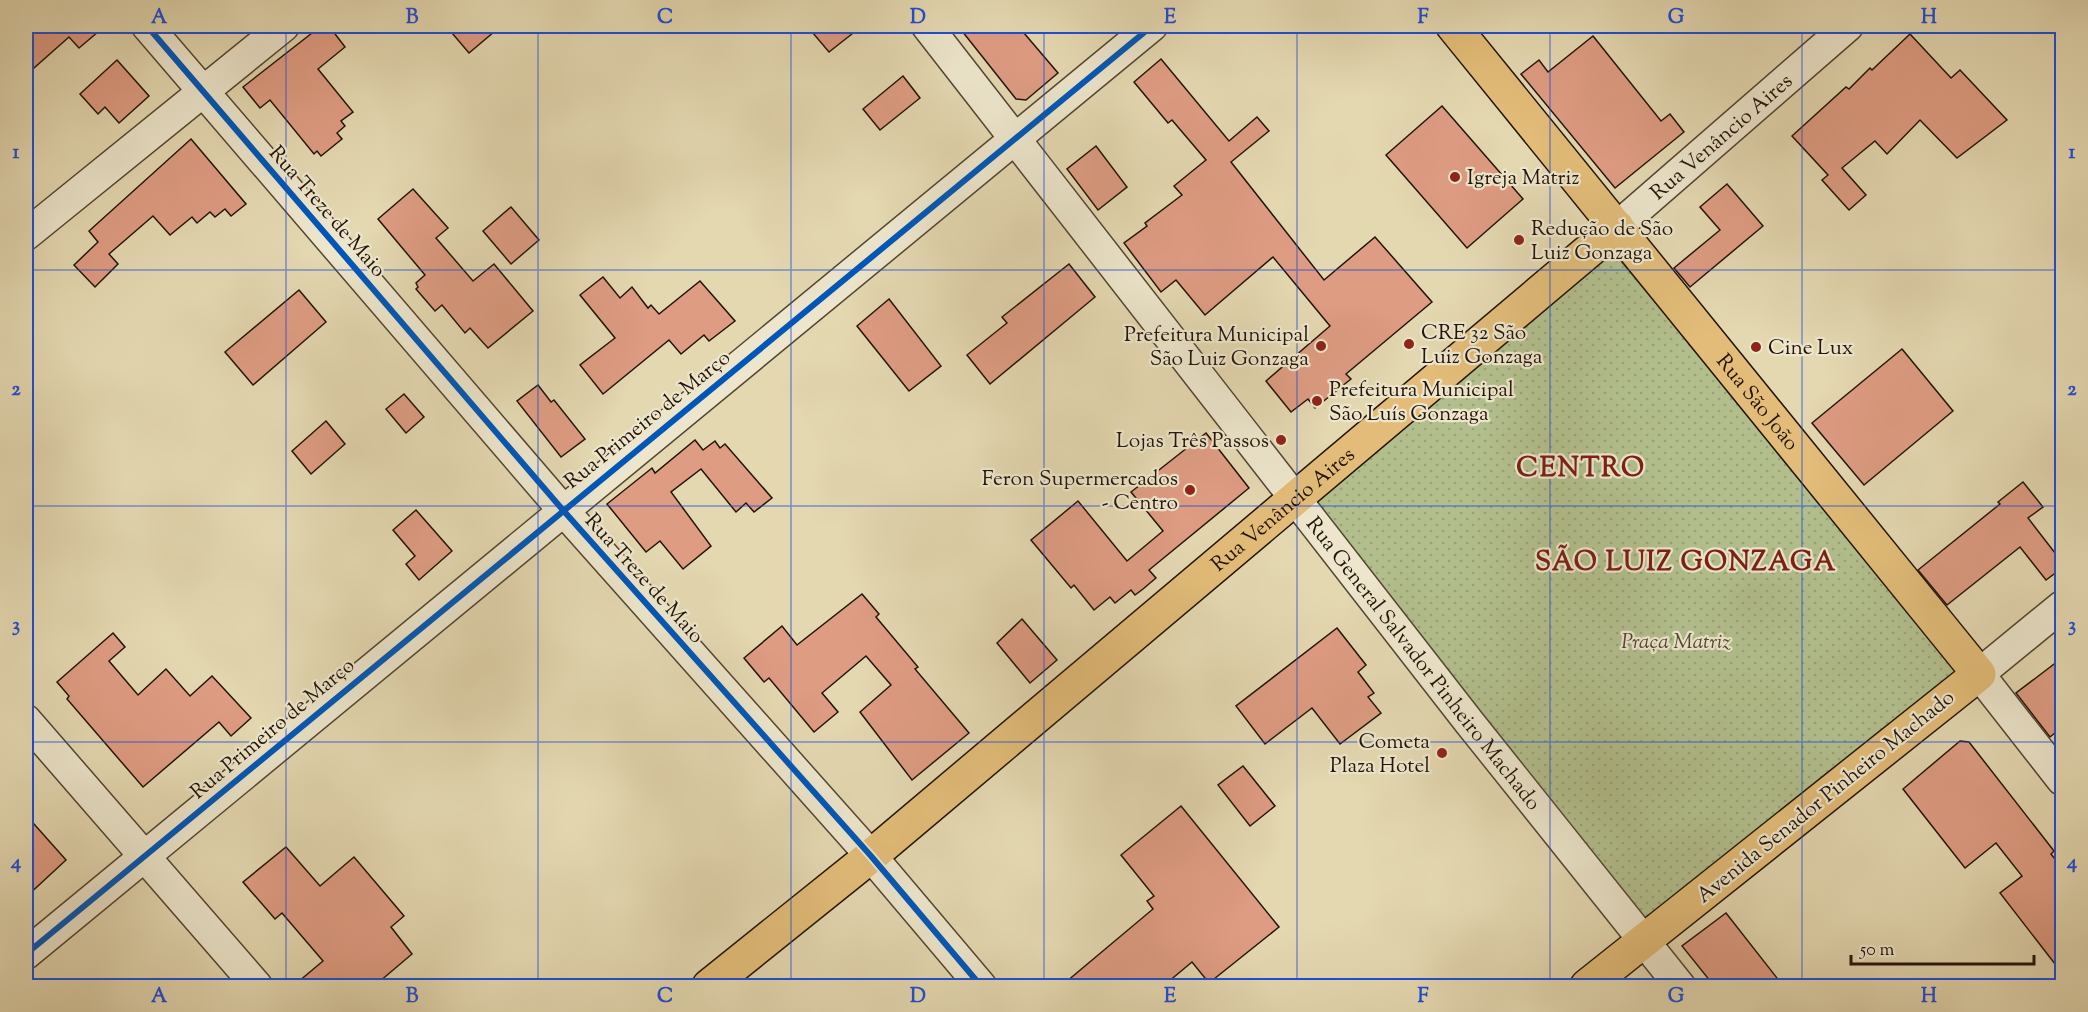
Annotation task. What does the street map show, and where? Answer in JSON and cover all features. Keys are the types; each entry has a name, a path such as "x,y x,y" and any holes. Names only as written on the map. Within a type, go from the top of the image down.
{"main road":[{"name":"Rua São João","path":"1453,26 1979,674"},
{"name":"Rua Venâncio Aires","path":"709,987 871,856 1617,227"},
{"name":"Avenida Senador Pinheiro Machado","path":"1587,987 1979,674"}],"street":[{"name":"Rua Treze de Maio","path":"147,26 562,510 871,856 981,987"},
{"path":"26,235 284,26"},
{"name":"Rua General Salvador Pinheiro Machado","path":"927,26 1680,987"},
{"name":"Rua Primeiro de Março","path":"26,954 1015,136 1152,26"},
{"name":"Rua Venâncio Aires","path":"1617,227 1848,26"},
{"name":"Avenida Senador Pinheiro Machado","path":"1979,674 2062,606"},
{"name":"Rua São João","path":"1979,674 2062,780"},
{"path":"26,720 257,987"}],"green space":[{"name":"Praça Matriz","path":"1610,248 1967,674 1649,930 1308,495"}],"building":[{"path":"26,26 105,26 79,48 69,37 26,75"},
{"path":"321,26 329,26 345,47 318,69 353,112 341,121 345,126 337,133 342,139 321,156 317,151 314,154 270,100 260,108 243,87"},
{"path":"446,26 501,26 469,53"},
{"path":"807,26 862,26 829,52"},
{"path":"958,26 1018,26 1058,73 1026,100 1016,99"},
{"path":"1910,34 1951,78 1960,70 2007,120 1957,158 1920,120 1887,154 1875,141 1842,168 1866,195 1849,210 1822,180 1828,175 1792,136 1846,87 1849,89 1870,68 1872,70"},
{"path":"1593,36 1661,121 1670,114 1684,132 1615,188 1521,74 1539,60 1548,72"},
{"path":"1161,59 1229,141 1257,117 1269,131 1231,162 1324,280 1375,237 1432,302 1346,374 1351,379 1315,408 1308,399 1291,412 1266,381 1330,326 1273,257 1205,315 1176,280 1161,292 1124,243 1147,226 1145,223 1182,195 1174,186 1206,160 1172,120 1168,123 1134,82"},
{"path":"117,60 149,96 119,123 105,107 98,114 80,94"},
{"path":"903,76 920,98 880,130 863,109"},
{"name":"Igreja Matriz","path":"1442,106 1523,199 1467,248 1386,155"},
{"path":"191,139 246,204 231,216 225,209 215,217 210,212 197,223 192,217 170,235 153,216 109,254 118,264 95,287 74,265 98,242 89,231"},
{"path":"1096,146 1127,187 1098,210 1067,169"},
{"path":"1727,184 1763,226 1690,287 1674,268 1720,230 1700,207"},
{"path":"413,189 448,228 436,238 473,281 494,264 533,311 488,348 470,328 465,333 442,305 435,311 416,289 418,287 416,283 425,275 378,219"},
{"path":"511,207 539,240 511,264 483,231"},
{"path":"1069,264 1095,297 990,384 967,355 1007,323 1002,317"},
{"path":"603,277 620,298 632,287 648,308 651,305 659,314 700,281 735,321 709,341 704,335 681,354 669,340 603,394 580,365 615,338 580,295"},
{"path":"299,290 326,322 253,385 225,352"},
{"path":"889,299 941,366 909,391 857,326"},
{"path":"1902,349 1953,411 1864,485 1812,423"},
{"path":"538,385 551,402 554,400 585,439 561,457 517,401"},
{"path":"404,394 424,417 406,433 386,409"},
{"path":"326,421 345,444 311,474 292,451"},
{"path":"1206,433 1249,488 1149,570 1156,578 1143,589 1135,595 1131,590 1115,603 1110,597 1094,610 1074,585 1071,588 1031,540 1078,501 1127,561 1163,531 1131,492"},
{"path":"695,440 703,450 715,441 720,448 725,444 772,498 754,512 746,503 736,512 701,469 671,492 711,546 683,569 660,541 646,552 607,504 652,468 655,473"},
{"path":"2023,482 2043,507 2028,518 2062,562 2062,568 2046,580 2020,547 1947,605 1918,570 2000,504 1998,502"},
{"path":"416,510 452,551 419,580 406,564 415,556 393,530"},
{"path":"862,594 879,614 876,617 918,667 915,669 969,733 912,780 860,712 891,685 866,656 822,693 838,712 814,732 769,678 764,682 744,658 782,626 797,645"},
{"path":"1022,619 1057,660 1030,683 997,643"},
{"path":"1337,628 1366,665 1358,672 1374,693 1368,697 1381,713 1340,744 1312,708 1265,744 1236,706"},
{"path":"113,633 125,647 109,661 138,695 166,669 190,696 212,676 251,718 231,736 219,722 143,787 67,699 69,696 57,682"},
{"path":"2062,658 2062,727 2050,737 2016,693"},
{"path":"1960,741 1969,742 2054,851 2051,854 2062,868 2062,973 2000,893 2022,876 1996,843 1965,868 1903,789"},
{"path":"1243,766 1275,806 1250,826 1218,785"},
{"path":"1181,806 1279,927 1209,983 1192,962 1162,987 1060,987 1153,909 1147,901 1154,896 1121,855"},
{"path":"26,815 66,860 26,897"},
{"path":"286,847 320,886 354,857 404,916 391,927 412,954 373,987 292,987 323,961 282,913 275,919 243,882"},
{"path":"1726,913 1784,987 1715,987 1682,946"}],"cycle path":[{"path":"147,26 562,509 871,856 981,986"},
{"path":"26,954 1152,26"}],"place":[{"name":"Igreja Matriz","path":"1455,177"},
{"name":"Redução de São Luiz Gonzaga","path":"1519,240"},
{"name":"CRE 32 São Luiz Gonzaga","path":"1409,344"},
{"name":"Prefeitura Municipal São Luiz Gonzaga","path":"1321,346"},
{"name":"Cine Lux","path":"1756,347"},
{"name":"Prefeitura Municipal São Luís Gonzaga","path":"1317,401"},
{"name":"Lojas Três Passos","path":"1281,440"},
{"name":"Feron Supermercados - Centro","path":"1190,490"},
{"name":"Cometa Plaza Hotel","path":"1442,753"}],"district":[{"name":"CENTRO","path":"1581,467"},
{"name":"SÃO LUIZ GONZAGA","path":"1686,561"}]}
